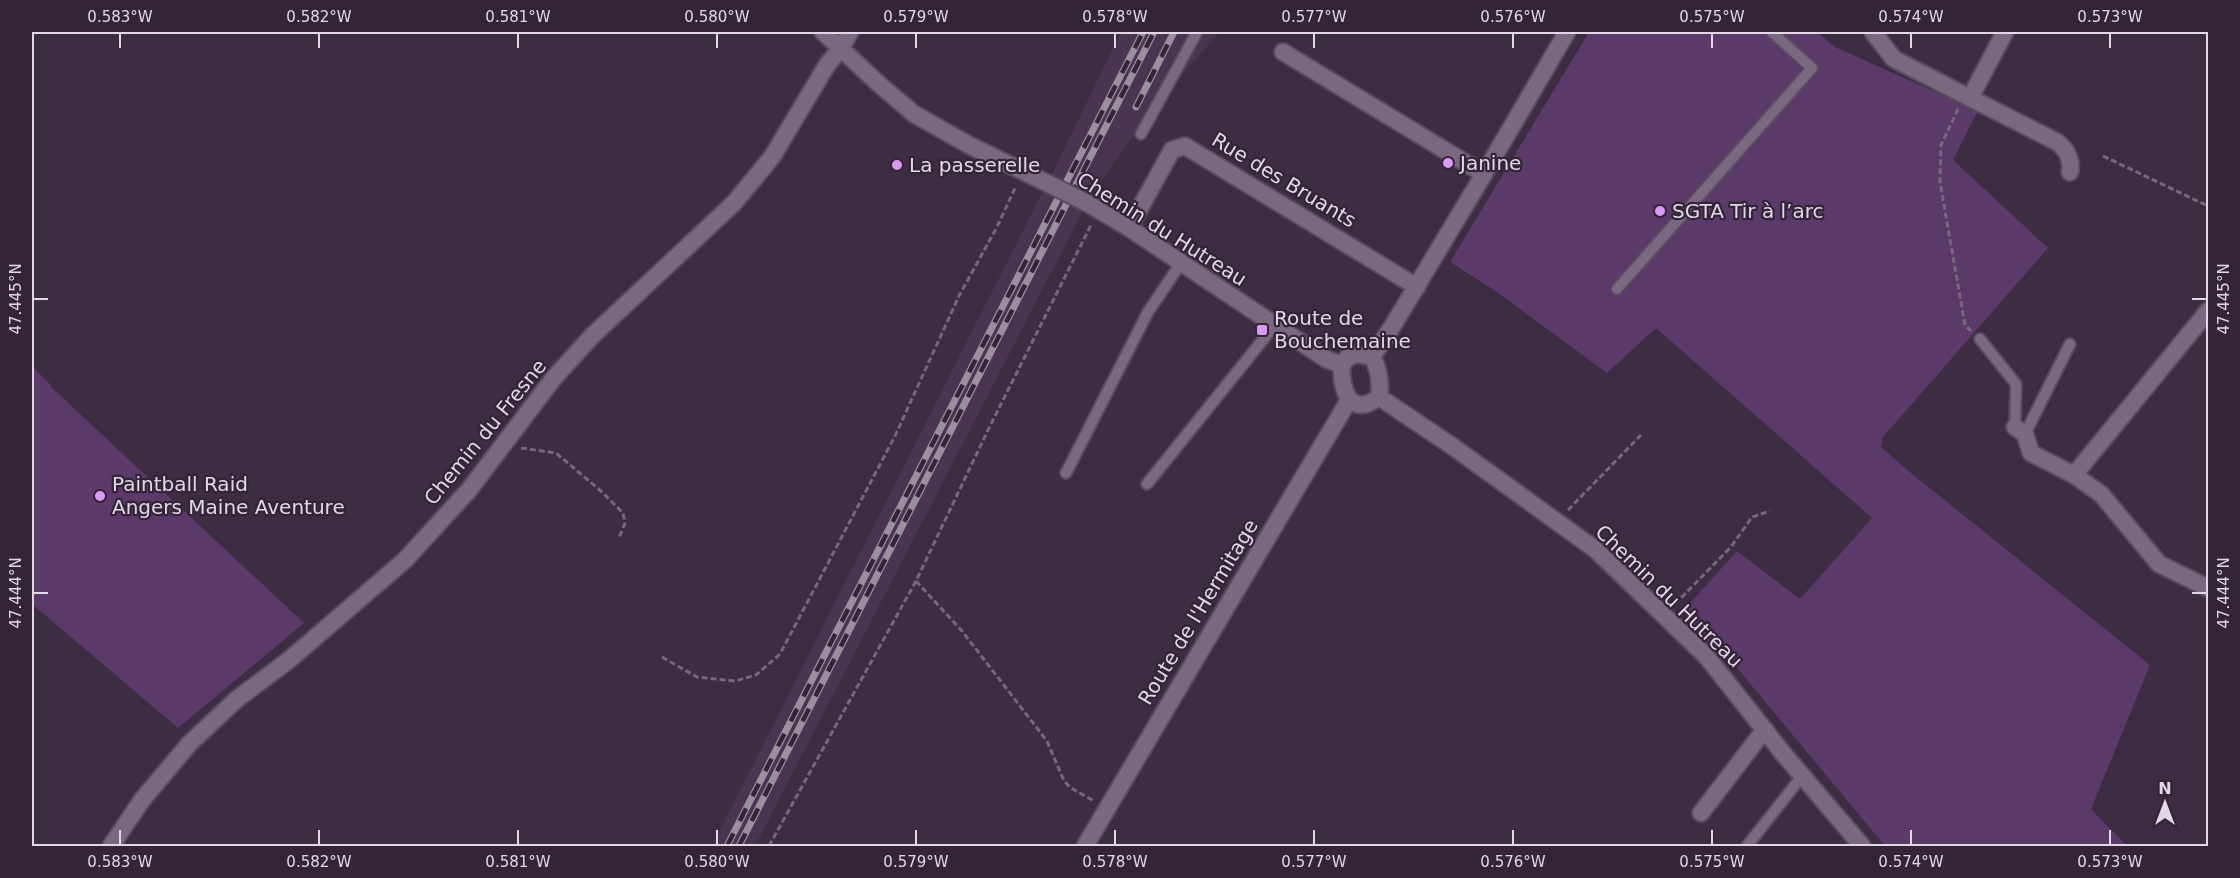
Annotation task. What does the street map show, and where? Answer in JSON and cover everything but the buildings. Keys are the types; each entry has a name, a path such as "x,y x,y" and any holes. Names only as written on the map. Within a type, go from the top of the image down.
{"street":[{"name":"Chemin du Hutreau","path":"823,32 914,114 969,145 1093,206 1274,326 1326,359 1342,365"},
{"name":"Chemin du Fresne","path":"111,846 142,800 189,744 237,699 289,660 405,560 470,490 553,379 592,336 734,203 772,158 827,65 842,47 850,32"},
{"path":"1372,357 1417,286 1567,32"},
{"path":"1873,32 1894,59 1965,101 2057,142 2070,158 2070,172"},
{"path":"1965,101 2004,32"},
{"path":"1283,52 1484,174"},
{"name":"Rue des Bruants","path":"1129,228 1172,150 1185,146 1417,286"},
{"path":"2074,476 2208,311"},
{"path":"1356,354 1372,357 1380,387 1379,397 1372,402 1356,404 1348,400 1345,394 1342,365 1347,358 1356,354"},
{"name":"Chemin du Hutreau","path":"1379,397 1452,446 1596,550 1707,657 1802,776 1862,846"},
{"name":"Route de l'Hermitage","path":"1085,846 1348,400"},
{"path":"2020,430 2031,453 2074,476 2101,494 2159,564 2208,588"},
{"path":"1701,813 1766,731"}],"lane":[{"path":"1141,134 1197,32"},
{"path":"1617,289 1812,68 1772,32"},
{"path":"1066,473 1148,312 1181,263"},
{"path":"1147,484 1274,326"},
{"path":"1980,339 2016,384 2020,430"},
{"path":"2020,430 2070,344"},
{"path":"1747,846 1802,776"}],"path":[{"path":"1965,101 1941,145 1940,182 1965,325 1980,339"},
{"path":"2103,156 2208,206"},
{"path":"662,657 697,677 735,681 756,675 780,654 895,436 959,296 998,227 1023,170"},
{"path":"769,846 916,581 1093,206"},
{"path":"1557,522 1641,435"},
{"path":"505,442 526,450 556,453 624,513 625,523 618,538"},
{"path":"1663,615 1731,547 1752,517 1770,511"},
{"path":"916,581 962,631 1047,741 1064,781 1071,788 1107,808"}],"shaded area":[{"path":"1121,32 1220,32 1158,101 1089,198 1050,178"},
{"path":"1589,32 1817,32 1835,47 1978,111 1953,160 2048,248 1883,437 1881,447 2150,665 2091,809 2127,846 1885,846 1737,668 1698,632 1683,611 1737,551 1800,599 1872,518 1656,328 1607,373 1494,290 1450,262"},
{"path":"1045,187 1085,207 755,846 712,846"},
{"name":"Paintball Raid Angers Maine Aventure","path":"32,366 50,386 304,623 178,728 32,604"}],"railway":[{"path":"727,846 1143,32"},
{"path":"739,846 1154,32"},
{"path":"1136,107 1174,32"}],"place":[{"name":"Janine","path":"1448,163"},
{"name":"La passerelle","path":"897,165"},
{"name":"SGTA Tir à l’arc","path":"1660,211"},
{"name":"Route de Bouchemaine","path":"1262,330"},
{"name":"Paintball Raid Angers Maine Aventure","path":"100,496"}]}
